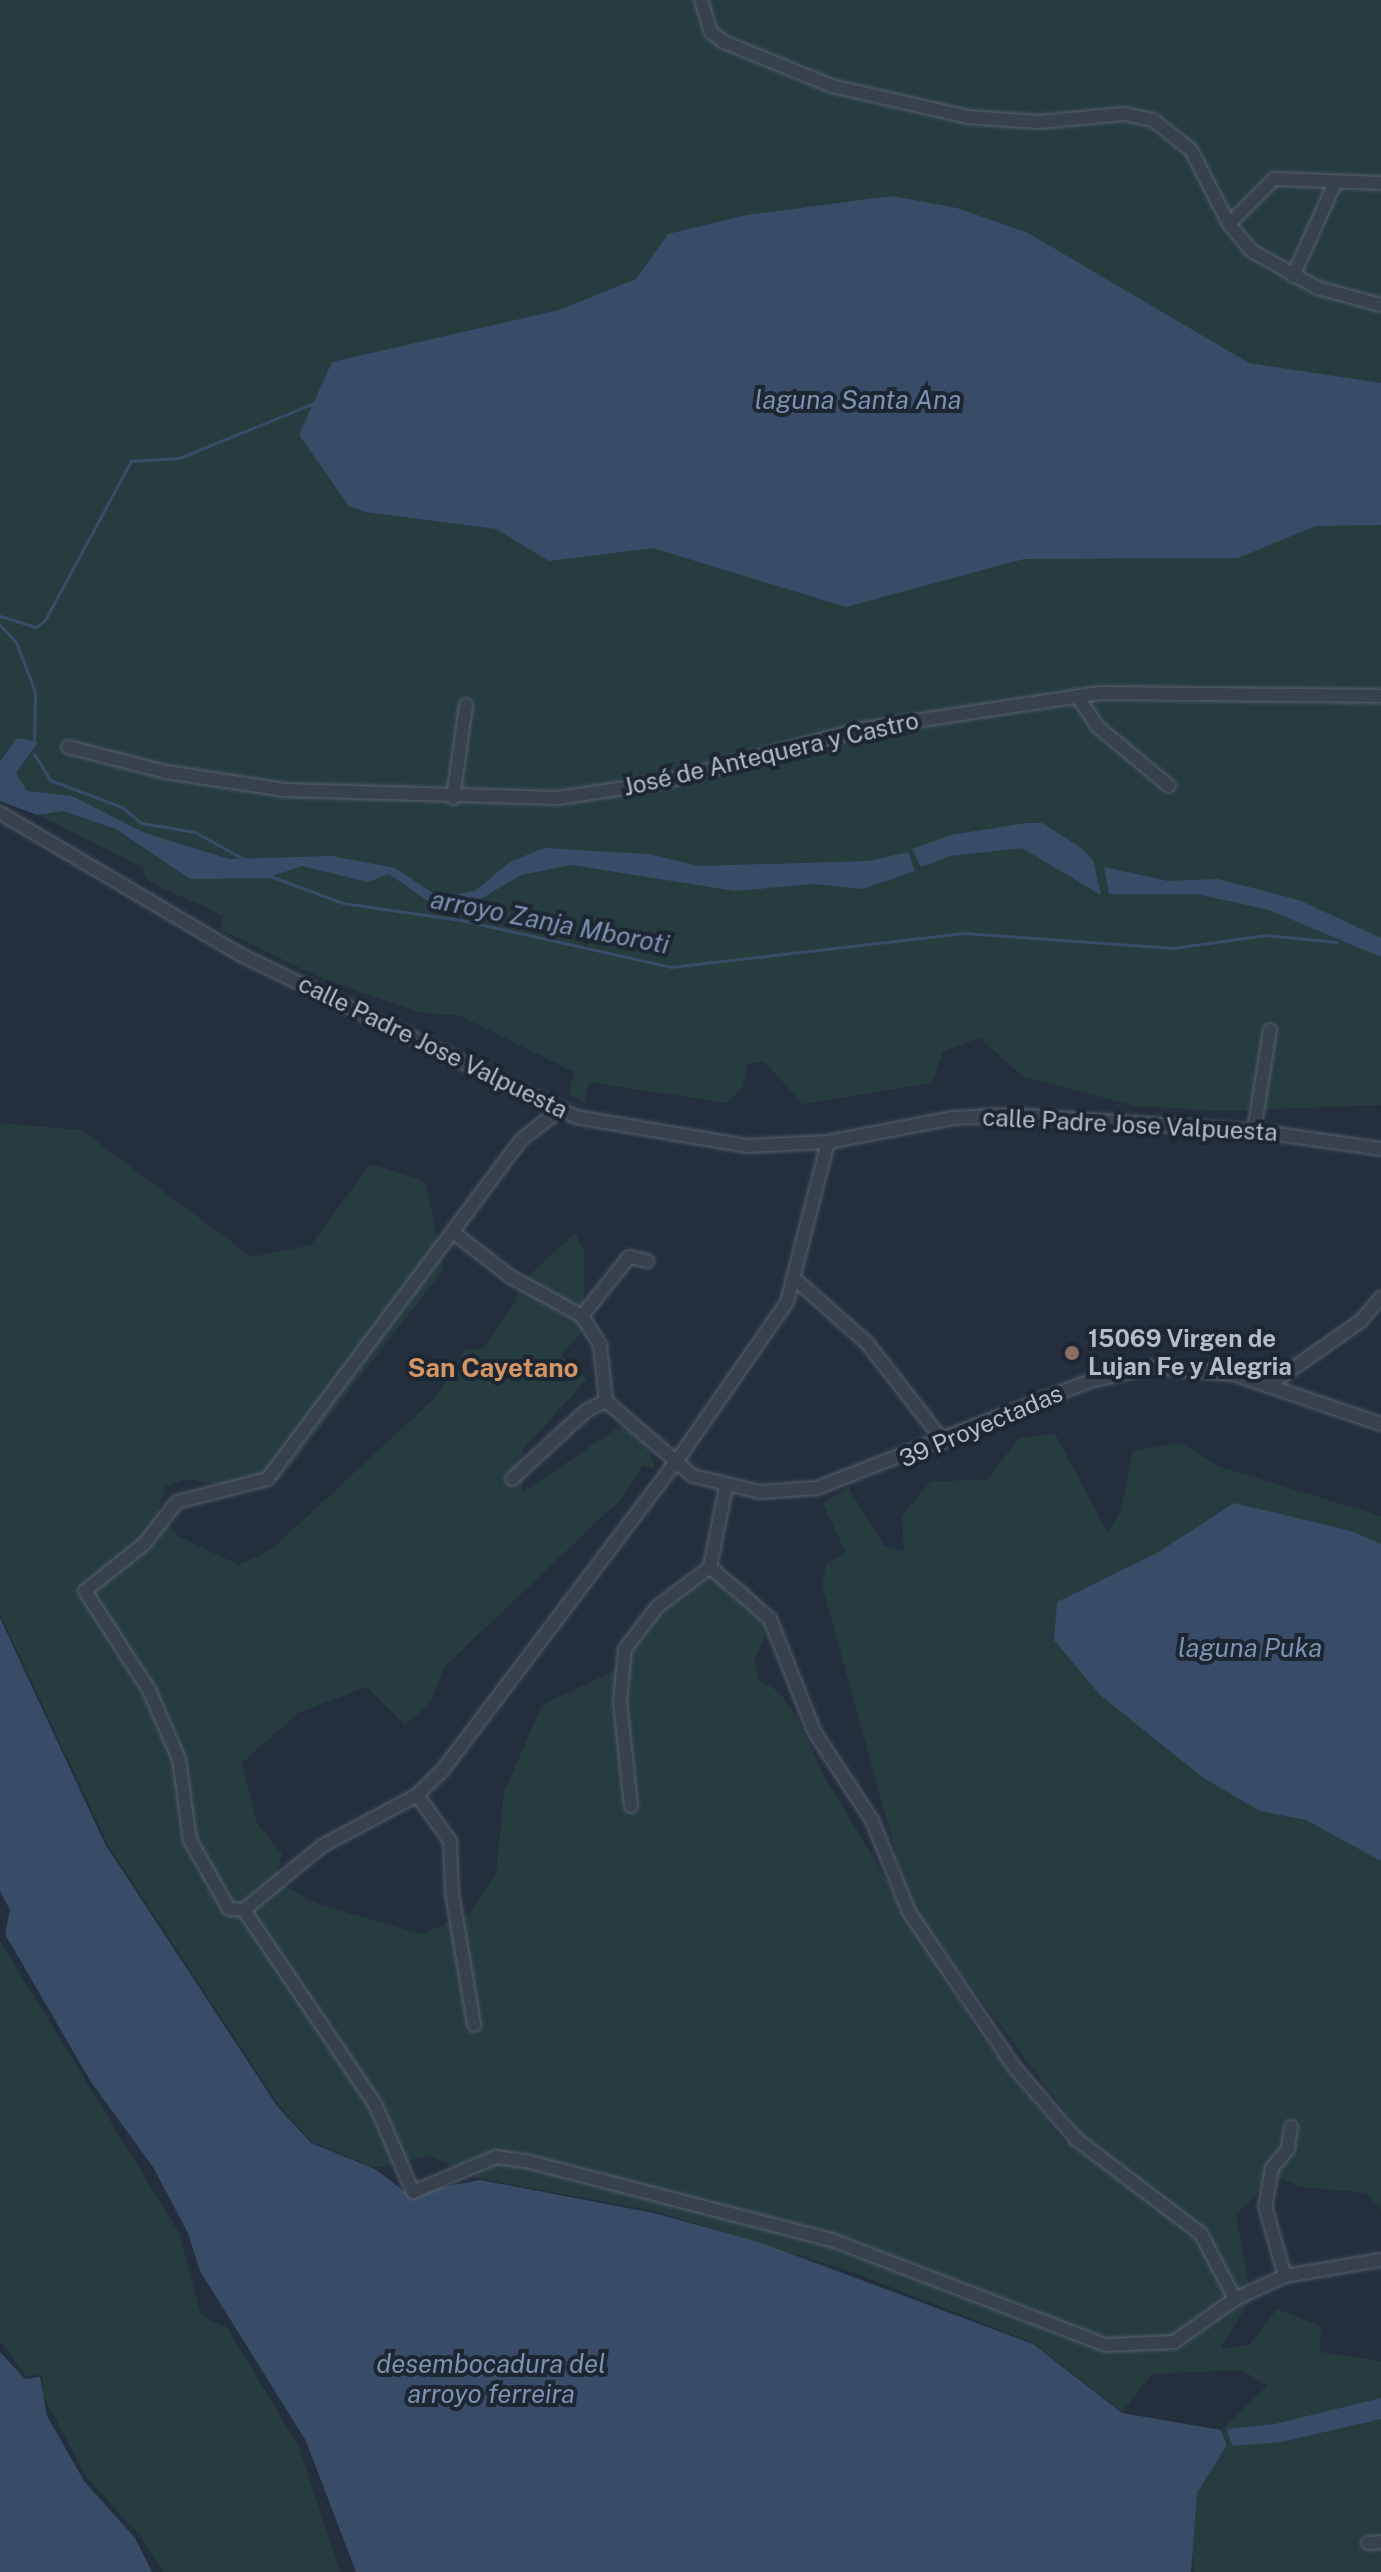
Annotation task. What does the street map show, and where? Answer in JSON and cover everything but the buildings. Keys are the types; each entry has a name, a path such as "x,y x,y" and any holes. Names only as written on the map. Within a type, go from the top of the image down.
{"street":[{"path":"701,0 711,32 724,42 832,86 968,117 1039,122 1124,114 1153,120 1191,150 1229,224 1252,251 1293,276 1381,305"},
{"path":"1229,224 1265,182 1381,183"},
{"path":"1293,276 1335,183"},
{"path":"1077,696 1098,727 1169,786"},
{"name":"José de Antequera y Castro","path":"68,747 166,772 285,790 453,798 558,798 664,782 862,729 1077,696 1381,696"},
{"path":"453,798 466,705"},
{"name":"calle Padre Jose Valpuesta","path":"0,813 243,956 557,1112 689,1141 787,1147 979,1115 1254,1131 1381,1149"},
{"path":"1254,1131 1270,1030"},
{"path":"557,1112 521,1140 267,1479 177,1502 138,1549 85,1591 131,1654 179,1759 190,1840 204,1874 229,1909 244,1910 322,1846 417,1795 442,1771 676,1462 787,1302 796,1280 828,1142"},
{"path":"454,1233 511,1277 582,1316 600,1345 606,1401 586,1411 512,1479"},
{"path":"582,1316 629,1257 648,1261"},
{"path":"796,1280 867,1343 944,1442"},
{"path":"1268,1386 1361,1321 1381,1297"},
{"name":"39 Proyectadas","path":"606,1401 693,1476 726,1487 817,1488 944,1442 1117,1373 1202,1370 1268,1386 1381,1424"},
{"path":"631,1806 621,1726 625,1649 657,1607 710,1567 726,1487"},
{"path":"710,1567 770,1619 815,1733 872,1820 898,1893 1015,2068 1076,2139 1201,2234 1235,2299"},
{"path":"417,1795 450,1841 452,1893 474,2025"},
{"path":"244,1910 375,2104 413,2192 496,2157 526,2161 832,2240 1106,2345 1174,2342 1235,2299 1285,2276 1381,2260"},
{"path":"1285,2276 1265,2206 1272,2168 1288,2149 1291,2127"}],"green space":[{"path":"0,0 1381,0 1381,1105 1225,1111 1135,1106 1022,1076 980,1038 943,1051 932,1083 803,1104 764,1061 748,1064 743,1087 726,1103 589,1082 585,1104 569,1093 574,1072 460,1016 418,1012 319,977 219,929 223,917 146,879 142,867 0,795"},
{"path":"0,1123 81,1130 252,1257 311,1245 370,1164 425,1181 444,1269 280,1480 228,1486 185,1479 165,1487 159,1510 178,1536 239,1565 272,1549 438,1395 465,1349 483,1349 516,1301 517,1287 575,1233 584,1251 584,1329 561,1355 587,1379 523,1449 523,1492 622,1425 648,1444 655,1469 643,1465 621,1499 444,1667 432,1701 405,1725 366,1687 298,1713 242,1763 257,1823 282,1854 275,1881 318,1904 421,1934 469,1914 496,1873 504,1792 542,1705 614,1671 672,1594 717,1571 745,1582 773,1615 755,1660 759,1680 779,1692 799,1721 823,1774 976,2029 1066,2144 1074,2124 910,1905 822,1585 826,1564 846,1553 823,1504 848,1487 884,1546 904,1551 902,1516 931,1481 987,1480 1019,1438 1055,1434 1108,1533 1121,1510 1133,1451 1181,1443 1220,1467 1381,1516 1381,2210 1367,2193 1301,2187 1274,2176 1236,2215 1251,2298 1220,2349 1249,2345 1277,2309 1321,2326 1320,2352 1381,2361 1381,2572 1194,2572 1189,2494 1228,2445 1222,2429 1267,2386 1242,2370 1152,2374 1122,2412 1033,2343 847,2270 654,2211 481,2179 430,2156 375,2168 312,2142 279,2105 108,1845 0,1614"},
{"path":"0,1941 179,2233 201,2315 228,2329 299,2447 340,2572 164,2572 139,2534 87,2478 43,2395 42,2375 26,2376 0,2341"}],"water":[{"name":"laguna Santa Ana","path":"892,196 957,208 1028,233 1249,363 1381,383 1381,525 1316,526 1238,558 1024,559 846,607 653,548 549,561 496,529 366,512 349,506 299,435 332,362 559,310 636,279 668,234 747,215"},
{"path":"17,738 38,742 16,773 27,791 72,796 145,833 229,859 332,856 395,868 439,897 475,891 510,862 544,848 648,854 699,866 868,861 908,852 915,871 862,889 814,884 735,891 572,865 521,875 467,907 439,909 389,874 368,882 302,866 267,878 190,879 116,829 63,811 37,815 0,801 0,762"},
{"path":"1042,823 1080,847 1093,860 1101,895 1022,848 950,856 921,867 912,849 951,835"},
{"path":"1104,867 1168,881 1218,879 1299,900 1381,938 1381,957 1269,910 1197,894 1109,894"},
{"name":"laguna Puka","path":"1234,1503 1351,1531 1381,1544 1381,1861 1306,1820 1260,1811 1202,1777 1099,1694 1054,1640 1057,1602 1157,1553"},
{"name":"desembocadura del arroyo ferreira","path":"0,1618 105,1844 277,2106 311,2143 375,2169 408,2194 480,2180 654,2213 762,2243 1033,2344 1122,2413 1221,2430 1227,2445 1197,2493 1191,2572 356,2572 306,2441 200,2271 188,2233 153,2167 91,2082 5,1934 10,1910 0,1891"},
{"path":"0,2352 25,2379 40,2377 47,2416 84,2481 135,2538 152,2572 0,2572"},
{"path":"1381,2398 1381,2419 1281,2442 1232,2446 1227,2429 1275,2424"}],"waterway":[{"path":"0,616 36,627 45,620 131,461 179,458 317,402"},
{"name":"arroyo Zanja Mboroti","path":"0,625 16,642 35,692 34,743"},
{"name":"arroyo Zanja Mboroti","path":"34,754 50,780 122,807 141,823 195,832 247,861"},
{"name":"arroyo Zanja Mboroti","path":"270,876 343,903 461,920 671,967 964,933 1173,948 1265,935 1337,942"}],"place":[{"name":"15069 Virgen de Lujan Fe y Alegria","path":"1072,1353"}],"district":[{"name":"San Cayetano","path":"493,1368"}]}
